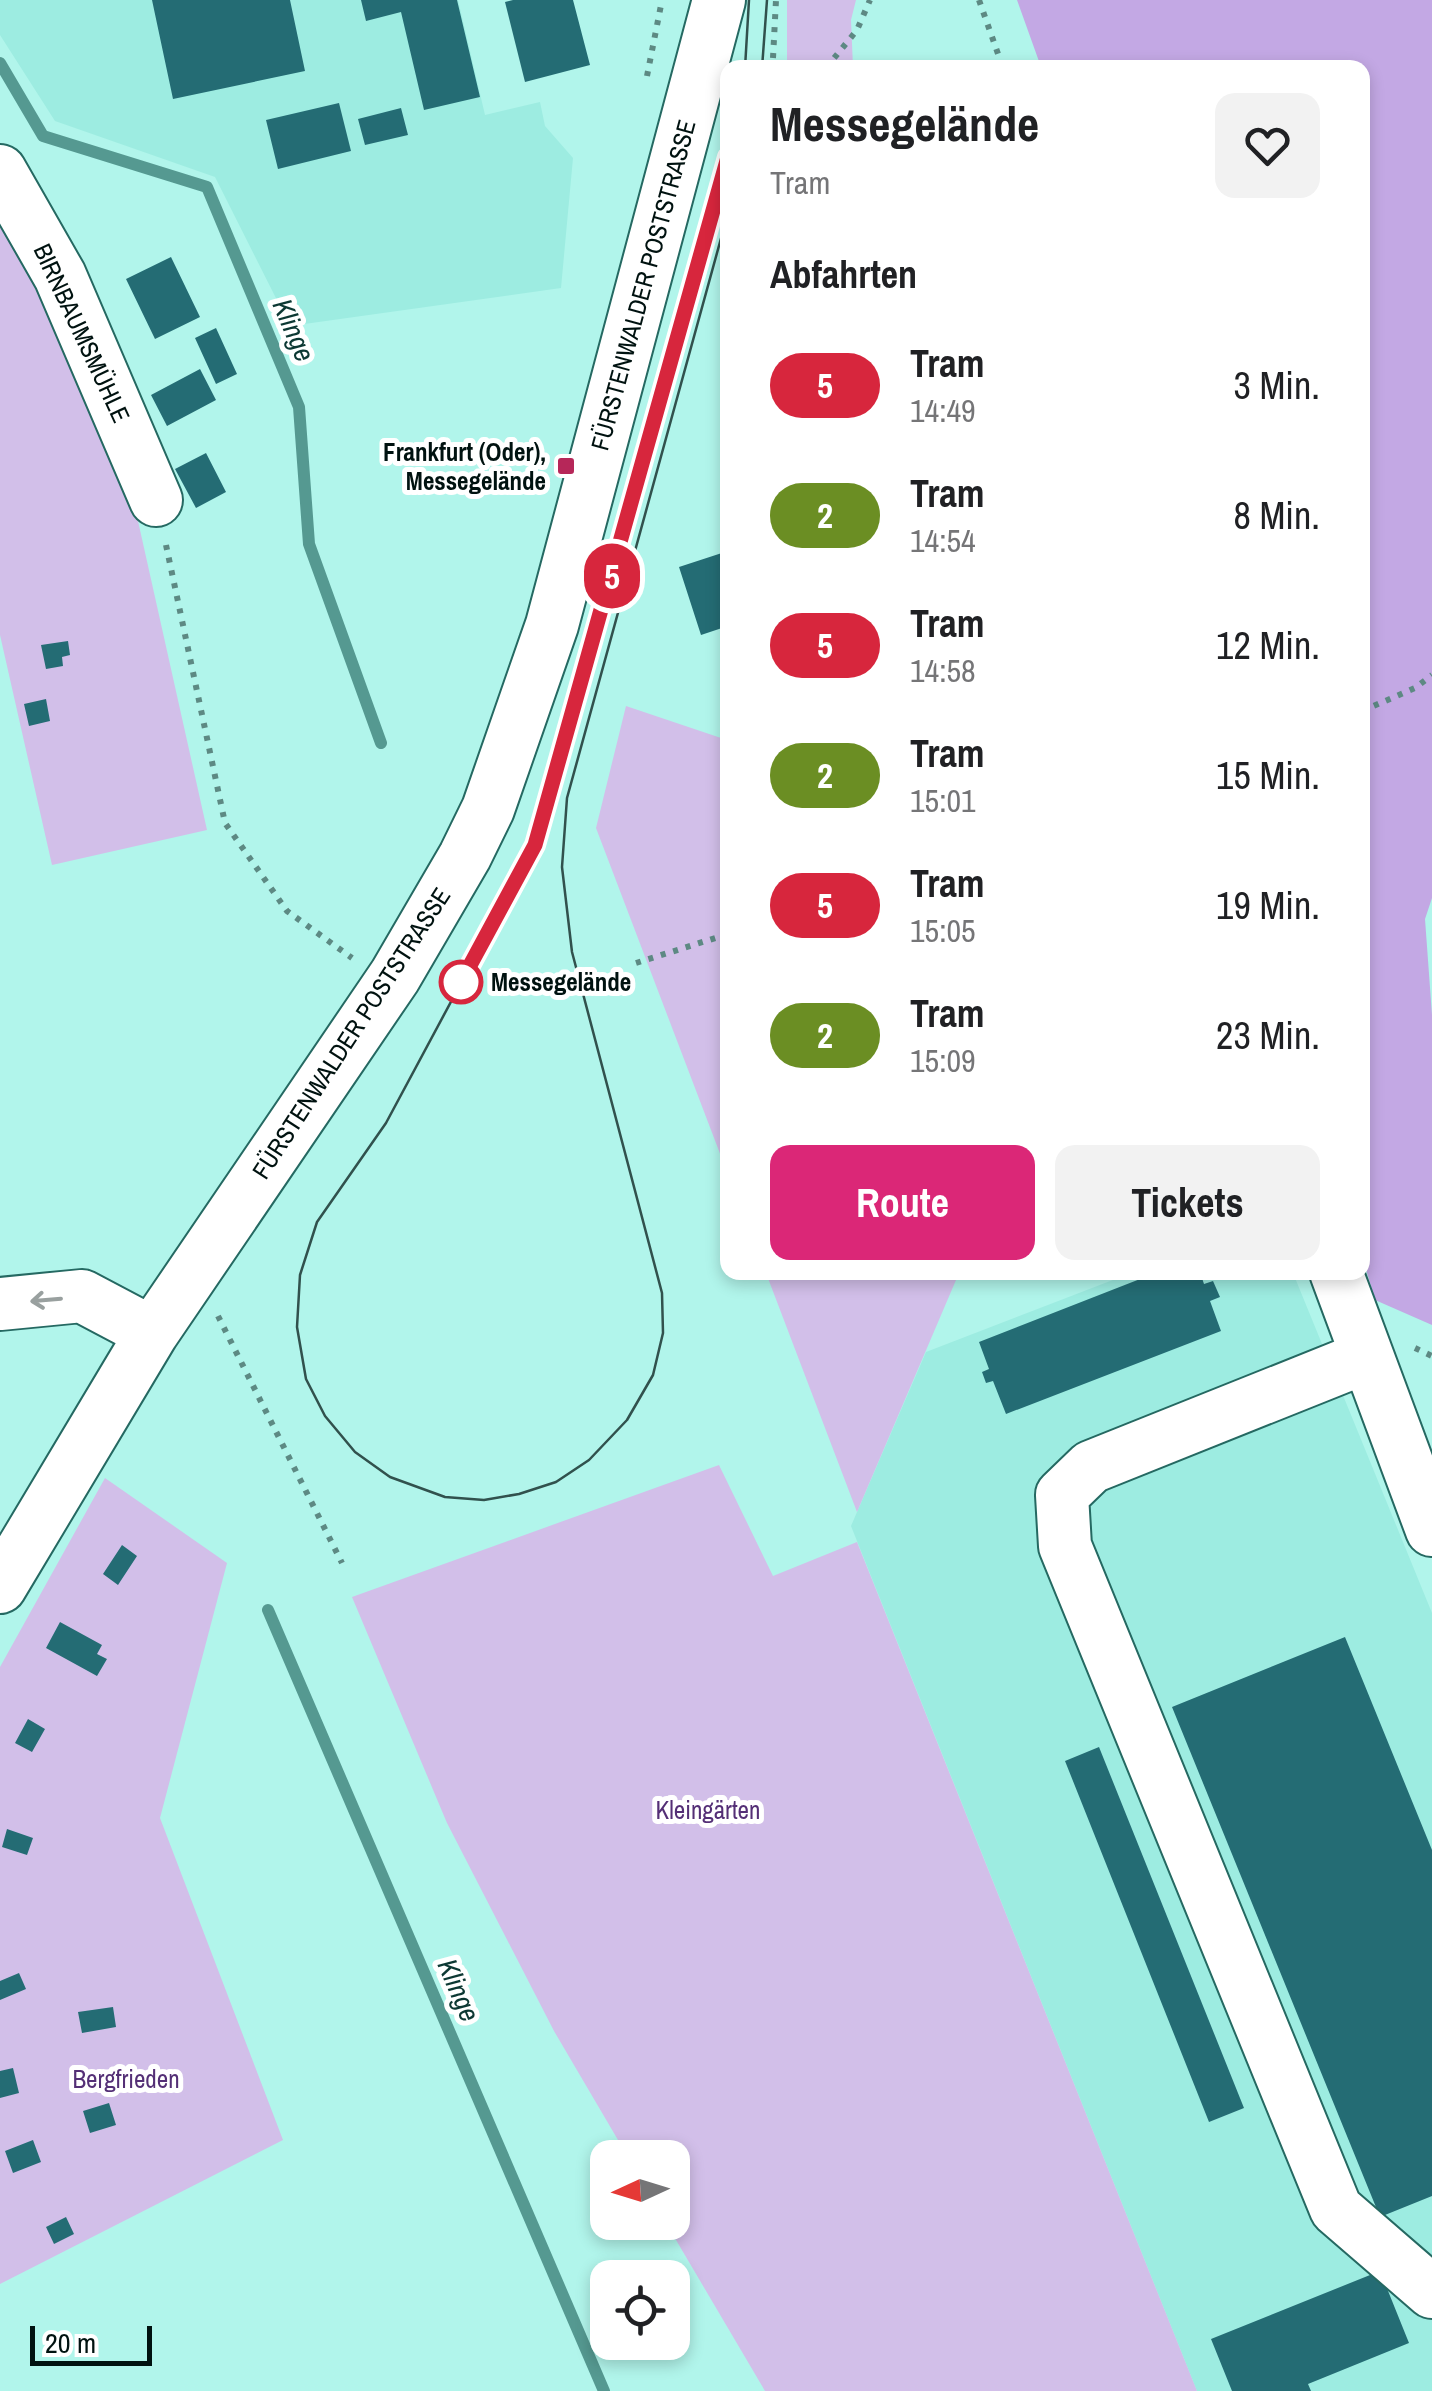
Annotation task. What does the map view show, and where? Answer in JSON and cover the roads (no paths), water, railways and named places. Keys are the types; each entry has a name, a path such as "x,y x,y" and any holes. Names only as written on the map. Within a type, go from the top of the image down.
{"street":[{"name":"FÜRSTENWALDER POSTSTRASSE","path":"0,1587 152,1333 395,976 488,810 552,625 715,8"},
{"name":"BIRNBAUMSMÜHLE","path":"0,171 60,276 156,500"},
{"path":"1339,1280 1432,1530"},
{"path":"0,1304 82,1296 152,1333"},
{"path":"1366,1356 1091,1467 1062,1495 1064,1546 1336,2209 1432,2292"}],"waterway":[{"name":"Klinge","path":"0,63 43,136 207,187 299,407 309,544 381,743"},
{"name":"Klinge","path":"268,1610 604,2391"}],"tram line":[{"path":"745,60 749,0"},
{"path":"763,60 767,0"},
{"path":"720,186 535,845 386,1123 317,1222 300,1275 297,1327 306,1379 325,1416 355,1452 390,1477 445,1497 484,1500 519,1494 556,1482 589,1460 627,1420 653,1375 663,1333 662,1293 572,952 562,867 567,798 720,242"},
{"name":"5","path":"461,982 535,845 720,186"}],"place":[{"name":"Frankfurt (Oder), Messegelände","path":"566,466"},
{"name":"Messegelände","path":"461,982"}],"park label":[{"name":"Kleingärten","path":"708,1810"},
{"name":"Bergfrieden","path":"126,2079"}]}
